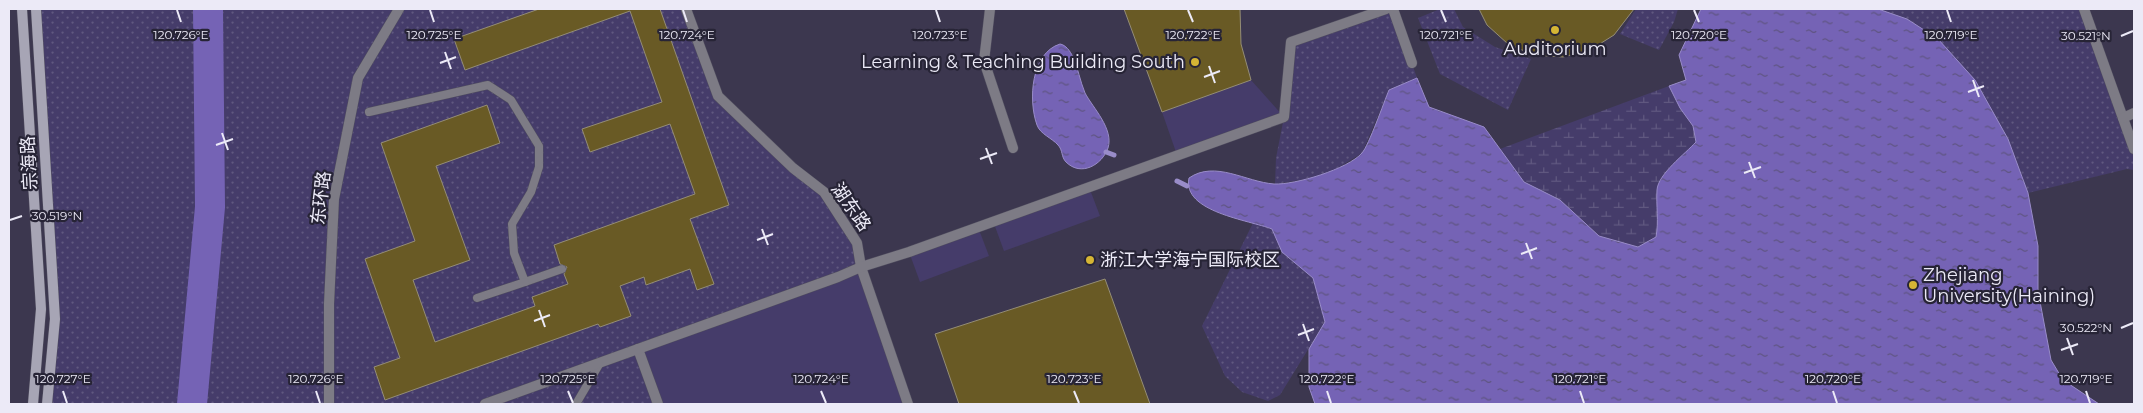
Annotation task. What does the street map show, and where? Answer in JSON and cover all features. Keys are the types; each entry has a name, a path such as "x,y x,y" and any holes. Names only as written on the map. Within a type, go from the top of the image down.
{"street":[{"path":"22,9 40,309 33,404"},
{"name":"宗海路","path":"36,9 55,319 48,404"},
{"name":"东环路","path":"329,404 329,304 334,199 358,78 399,9"},
{"name":"湖东路","path":"686,9 718,96 793,168 824,192 857,243 861,266 908,404"},
{"path":"990,9 984,61 1013,148"},
{"path":"487,404 838,277 861,266 909,252 1284,117 1291,42 1386,9"},
{"path":"1393,9 1412,63"},
{"path":"2084,9 2134,149"},
{"path":"2123,118 2134,113"},
{"path":"638,349 658,404"}],"lane":[{"path":"369,112 488,85 511,100 539,146 539,166 531,192 512,224 514,253 525,282"},
{"path":"477,298 562,269"},
{"path":"576,404 600,363"}],"shaded area":[{"name":"浙江大学海宁国际校区","path":"9,9 2134,9 2134,404 9,404"}],"green space":[{"path":"36,9 686,9 718,96 824,192 857,243 861,267 638,349 658,404 47,404 55,319"},
{"path":"1393,9 1417,78 1389,90 1362,153 1325,176 1275,184 1276,158 1284,117 1291,42"},
{"path":"1440,9 1454,9 1463,27 1495,47 1531,59 1508,110 1440,74 1418,18"},
{"path":"1636,9 1678,9 1674,22 1659,50 1620,34"},
{"path":"1878,9 2084,9 2134,149 2134,170 2127,169 2028,193 2008,139 1975,80 1907,19"},
{"path":"1251,80 1284,117 1177,155 1162,112"},
{"path":"1669,86 1680,108 1693,126 1696,142 1672,164 1658,184 1656,238 1638,247 1599,236 1560,200 1524,182 1500,149"},
{"path":"1089,187 1100,216 1004,251 993,221"},
{"path":"1253,223 1272,229 1282,252 1313,278 1325,322 1280,395 1268,401 1242,392 1225,376 1202,326"},
{"path":"978,227 989,256 920,282 909,252"},
{"path":"861,267 908,404 658,404 638,349"}],"water":[{"path":"1701,9 1878,9 1907,19 1938,39 1975,80 2008,139 2028,193 2038,246 2038,291 2051,360 2063,380 2099,404 1315,404 1309,387 1309,349 1325,322 1313,278 1282,252 1272,229 1219,213 1206,207 1196,199 1190,190 1189,178 1199,173 1220,171 1263,182 1283,184 1307,179 1334,170 1362,153 1389,90 1417,78 1429,107 1484,127 1524,182 1560,200 1599,236 1638,247 1656,237 1657,190 1662,177 1696,142 1693,126 1680,108 1669,86 1686,80 1679,55"},
{"path":"1060,44 1066,47 1072,55 1085,93 1102,119 1108,134 1108,148 1105,154 1096,164 1084,169 1078,169 1066,162 1058,145 1039,128 1034,115 1034,78 1038,67 1050,49"}],"building":[{"path":"539,9 660,9 729,205 690,219 714,284 697,290 690,269 646,285 644,277 620,286 631,316 600,327 598,324 385,400 374,367 400,358 365,259 415,241 381,143 487,105 500,143 436,166 470,260 413,280 435,342 535,306 532,297 568,284 564,274 567,267 560,264 554,245 695,194 670,124 590,152 582,129 662,102 630,11 465,70 454,39"},
{"name":"Learning & Teaching Building South","path":"1124,9 1240,9 1241,44 1251,80 1162,112"},
{"name":"Auditorium","path":"1479,9 1634,9 1614,35 1590,50 1563,57 1534,55 1508,44 1487,25"},
{"path":"1105,279 1150,404 959,404 935,334"}],"waterway":[{"path":"192,404 210,207 208,9"},
{"path":"1106,152 1114,155"},
{"path":"1177,181 1187,186"}],"place":[{"name":"Auditorium","path":"1555,30"},
{"name":"Learning & Teaching Building South","path":"1195,62"},
{"name":"浙江大学海宁国际校区","path":"1090,260"},
{"name":"Zhejiang University(Haining)","path":"1913,285"}]}
